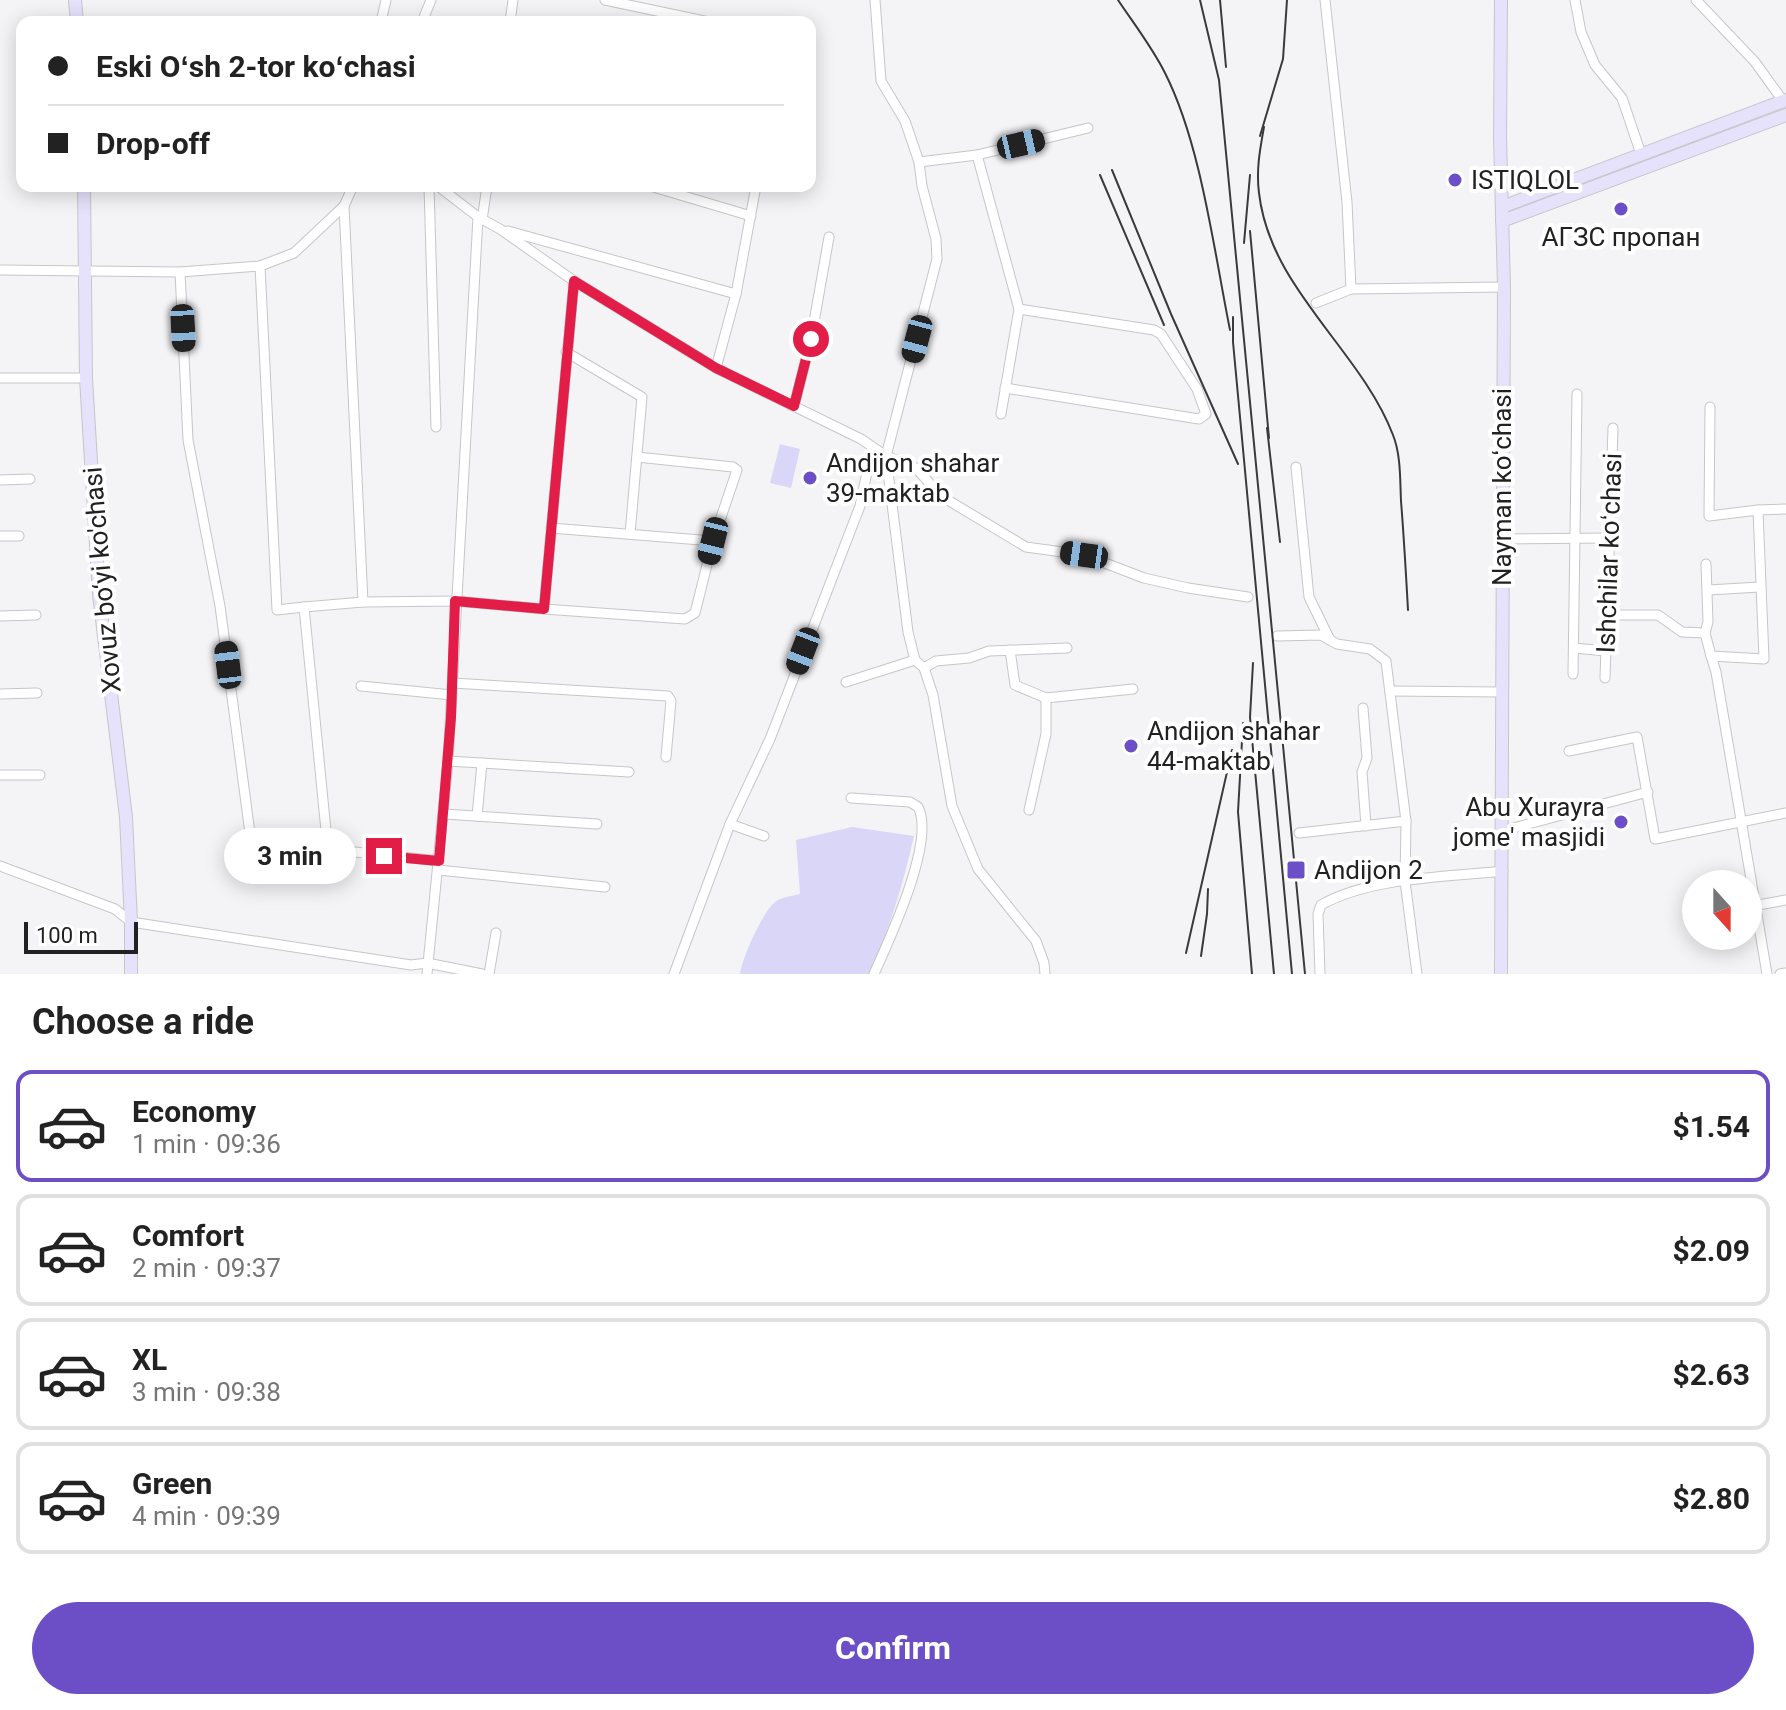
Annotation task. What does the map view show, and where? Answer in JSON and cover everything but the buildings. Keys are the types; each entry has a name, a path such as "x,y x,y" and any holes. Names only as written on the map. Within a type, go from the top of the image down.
{"main road":[{"name":"Nayman koʻchasi","path":"1501,0 1504,287 1501,974"},
{"path":"1502,207 1784,101"},
{"path":"1502,221 1786,115"},
{"name":"Xovuz bo‘yi ko'chasi","path":"84,192 86,378 99,595 126,817 131,974"}],"street":[{"path":"605,0 681,16"},
{"path":"875,0 881,81 905,121 919,162 936,239 937,259 886,456 905,616 915,660 924,668 933,695 952,806 978,869 1036,941 1045,974"},
{"path":"1325,0 1347,202 1351,289"},
{"path":"1575,0 1581,32 1595,65 1622,98 1641,154"},
{"path":"1696,0 1755,62 1784,101"},
{"path":"919,162 977,155 1088,128"},
{"path":"977,155 1019,309 1001,414"},
{"path":"0,270 180,272 260,266 294,253 344,206 350,192"},
{"path":"429,192 436,427"},
{"path":"446,192 574,281 716,368 861,439 886,456 916,468 941,496 1026,547 1084,555 1144,578 1248,597"},
{"path":"427,968 444,814 480,218 486,192"},
{"path":"670,192 751,216"},
{"path":"716,368 736,294 755,192"},
{"path":"344,206 363,602"},
{"path":"500,229 736,294"},
{"path":"794,406 811,339 829,237"},
{"path":"260,266 277,610 363,602 455,601 690,618 695,613 713,541 737,470 733,467 637,457"},
{"path":"180,272 188,440 220,606 251,841 605,887"},
{"path":"544,609 574,281"},
{"path":"1316,303 1351,289 1504,287"},
{"path":"1005,388 1199,419 1206,414 1197,389 1161,334 1154,330 1019,309"},
{"path":"566,352 642,397 630,534"},
{"path":"0,378 86,378"},
{"path":"1573,674 1577,394"},
{"path":"1710,407 1709,516 1786,509"},
{"name":"Ishchilar koʻchasi","path":"1605,678 1612,538 1613,428"},
{"path":"674,974 730,824 770,739 860,506 872,448"},
{"path":"1296,467 1309,597 1330,640"},
{"path":"0,480 30,479"},
{"path":"1711,656 1764,659 1758,510"},
{"path":"551,528 713,541"},
{"path":"0,536 19,536"},
{"path":"1501,539 1612,538"},
{"path":"1706,564 1708,622 1705,633 1716,672 1767,974"},
{"path":"1708,590 1760,587"},
{"path":"304,607 328,851"},
{"path":"0,616 36,615"},
{"path":"1609,615 1658,615 1682,632 1705,633"},
{"path":"1277,636 1312,634 1337,644 1370,649 1386,661 1406,821 1405,881 1417,974"},
{"path":"924,668 936,661 969,658 981,652 1067,648"},
{"path":"1574,648 1606,651"},
{"path":"1010,650 1015,685 1046,698 1133,689"},
{"path":"846,682 915,660"},
{"path":"453,683 668,696 671,701 666,757"},
{"path":"361,686 452,695"},
{"path":"1390,691 1501,692"},
{"path":"0,694 37,693"},
{"path":"1029,810 1046,734 1046,698"},
{"path":"1363,708 1367,758 1362,772 1366,826"},
{"path":"1569,751 1637,737 1655,839 1786,813"},
{"path":"448,761 629,772"},
{"path":"477,816 482,763"},
{"path":"0,775 40,775"},
{"path":"1502,831 1648,792"},
{"path":"851,798 910,802 918,807 923,820 918,863 874,974"},
{"path":"444,814 597,824"},
{"path":"1299,833 1406,821"},
{"path":"730,824 764,836"},
{"path":"0,866 115,909 131,922 482,974"},
{"path":"1320,974 1317,941 1321,905 1345,893 1405,881 1503,871"},
{"path":"1762,904 1786,900"},
{"path":"489,974 496,933"},
{"path":"1780,974 1786,973"}],"shaded area":[{"path":"780,444 800,449 791,488 770,483"},
{"path":"852,827 914,836 895,906 869,974 740,974 753,936 770,908 780,899 800,894 796,840"}],"railway":[{"path":"1118,0 1160,63 1188,132 1205,198 1230,330"},
{"path":"1200,0 1219,80 1305,974"},
{"path":"1220,0 1226,67"},
{"path":"1260,136 1283,59 1287,0"},
{"path":"1264,127 1259,193 1267,227 1280,259 1360,374 1396,443 1408,610"},
{"path":"1112,170 1171,314 1238,464"},
{"path":"1100,175 1164,325"},
{"path":"1244,243 1250,175"},
{"path":"1250,231 1269,438"},
{"path":"1233,317 1292,974"},
{"path":"1267,428 1280,542"},
{"path":"1253,663 1250,717 1274,974"},
{"path":"1243,723 1238,812 1252,974"},
{"path":"1186,953 1232,750"},
{"path":"1201,956 1208,889"}],"place":[{"name":"ISTIQLOL","path":"1455,180"},
{"name":"АГЗС пропан","path":"1621,209"},
{"name":"Andijon shahar 39-maktab","path":"810,478"},
{"name":"Andijon shahar 44-maktab","path":"1131,746"},
{"name":"Abu Xurayra jome' masjidi","path":"1621,822"},
{"name":"Andijon 2","path":"1296,870"}],"route":[{"path":"384,856 439,861 447,783 455,601 544,609 574,281 716,368 794,406 811,339"}]}
